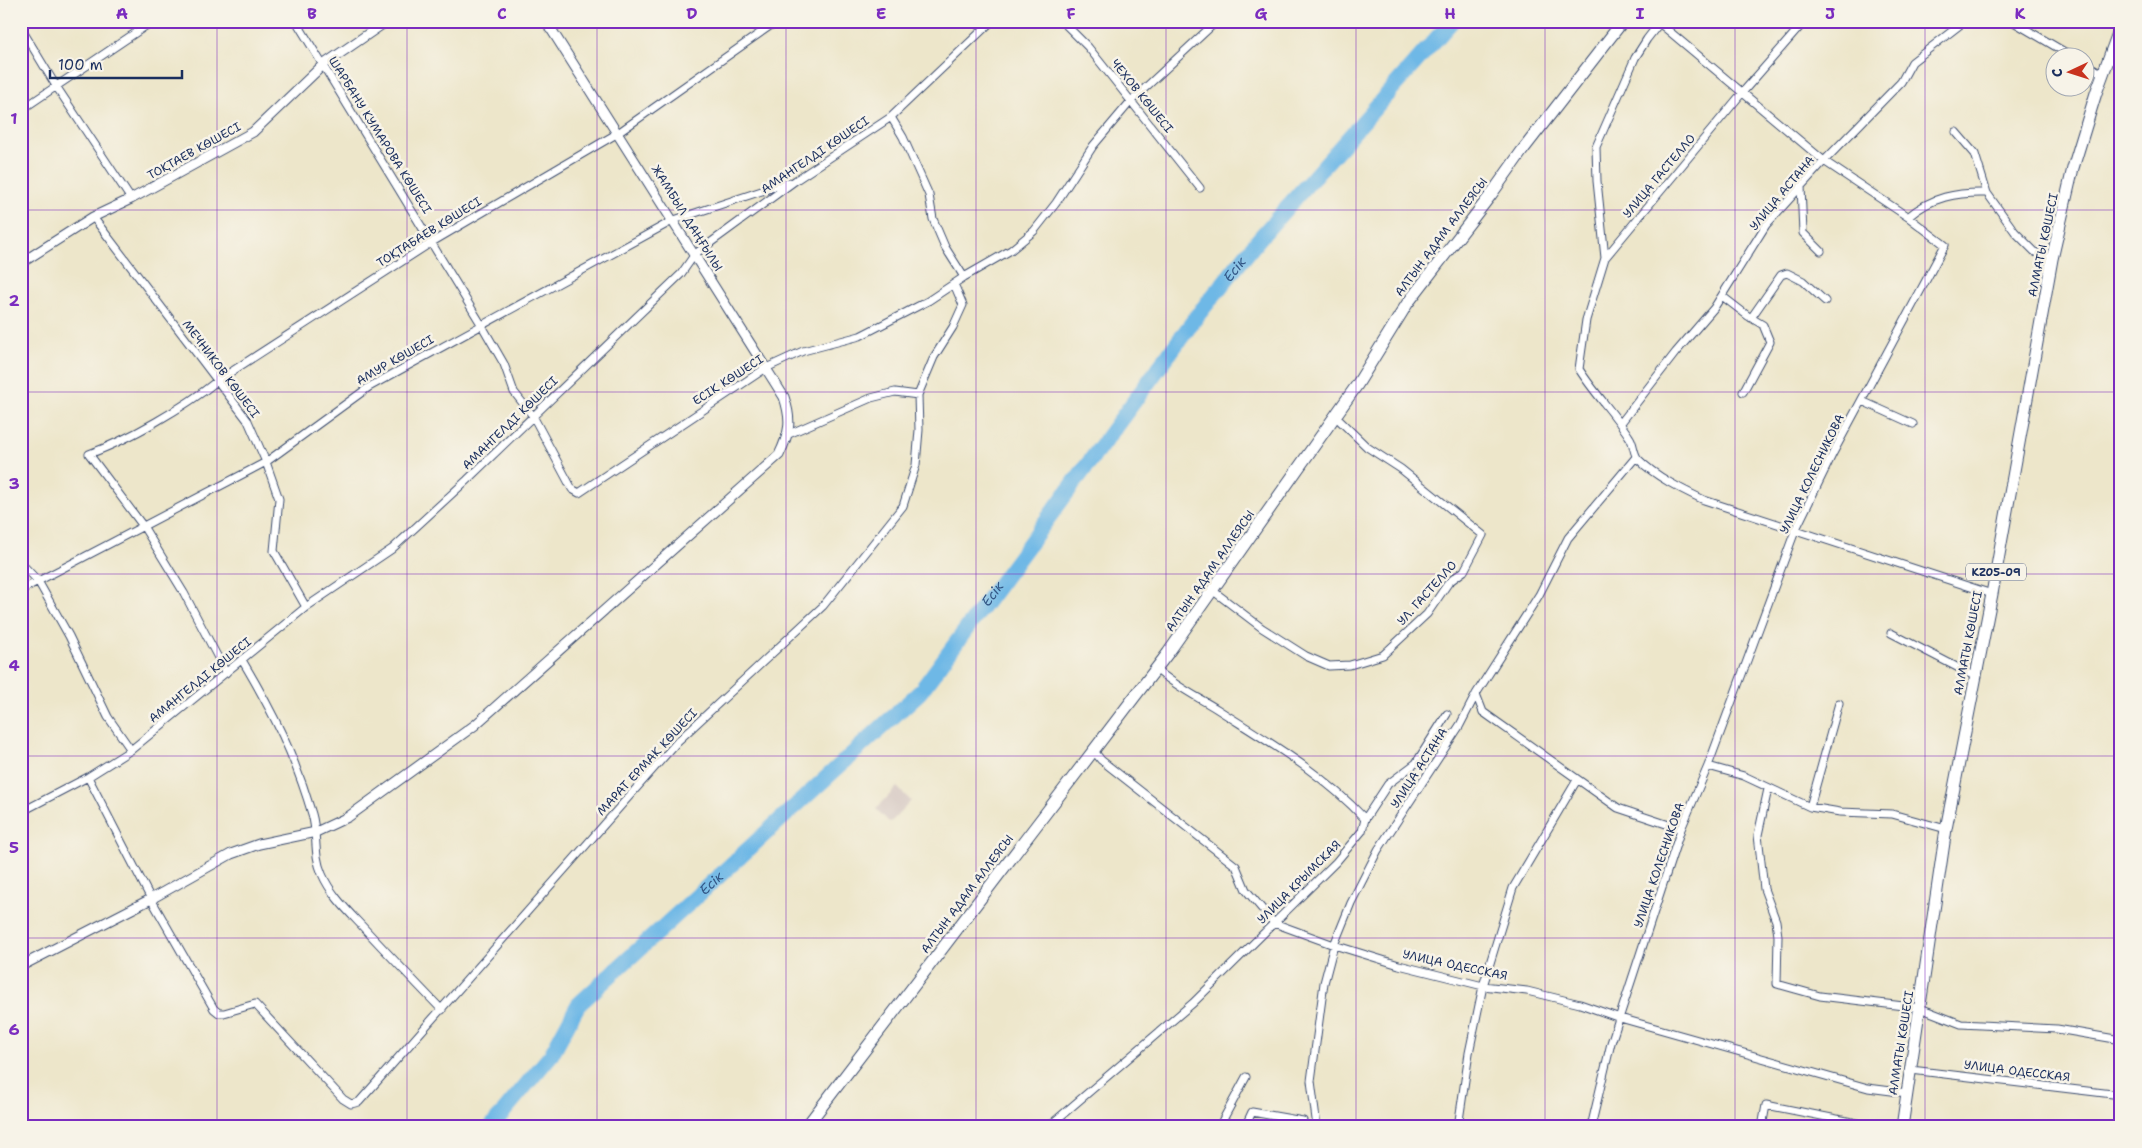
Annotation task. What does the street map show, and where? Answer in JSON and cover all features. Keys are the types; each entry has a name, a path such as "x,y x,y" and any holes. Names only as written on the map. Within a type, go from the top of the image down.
{"main road":[{"name":"АЛТЫН АДАМ АЛЛЕЯСЫ","path":"806,1127 1156,669 1335,416 1407,304 1522,151 1624,21"},
{"name":"АЛМАТЫ КӨШЕСІ","path":"1902,1127 1946,829 1992,594 2052,259 2073,168 2121,24"}],"street":[{"path":"21,110 153,21"},
{"name":"ШАРБАНУ КУМАРОВА КӨШЕСІ","path":"296,21 481,324 504,364 514,392 533,416 572,489 579,492"},
{"name":"ТОҚТАЕВ КӨШЕСІ","path":"21,263 93,217 131,199 253,132 323,65 387,21"},
{"path":"548,25 562,21"},
{"name":"ТОҚТАБАЕВ КӨШЕСІ","path":"143,526 89,454 117,442 201,394 217,381 432,242 618,133 777,21"},
{"name":"АМАНГЕЛДІ КӨШЕСІ","path":"21,812 88,777 131,750 306,607 392,549 682,274 695,254 796,180 891,117 992,21"},
{"name":"ЧЕХОВ КӨШЕСІ","path":"1062,21 1088,47 1200,188"},
{"name":"ЕСІК КӨШЕСІ","path":"579,492 766,368 803,351 860,336 928,301 964,277 1011,250 1034,232 1056,203 1093,146 1132,101 1217,21"},
{"name":"УЛИЦА ГАСТЕЛЛО","path":"1620,424 1596,396 1579,369 1586,320 1605,258 1742,93 1805,21"},
{"name":"УЛИЦА АСТАНА","path":"1620,424 1722,296 1766,225 1824,161 1901,82 1912,62 1965,21"},
{"path":"2012,21 2057,48"},
{"path":"1605,258 1597,181 1596,148 1635,58 1659,22"},
{"name":"УЛИЦА КОЛЕСНИКОВА","path":"1591,1127 1610,1043 1620,1018 1681,829 1708,766 1795,531 1946,245 1908,217 1824,161 1659,22"},
{"name":"ЖАМБЫЛ ДАҢҒЫЛЫ","path":"548,25 674,220 784,397 789,413 789,434"},
{"path":"21,28 56,86 131,199"},
{"path":"2094,69 2103,74"},
{"path":"891,117 903,138 929,195 933,219 945,247 964,277"},
{"path":"1956,132 1975,154 1987,193 2016,232 2034,252 2052,259"},
{"name":"АМУР КӨШЕСІ","path":"21,590 266,462 369,386 674,220 796,180"},
{"path":"1801,186 1803,233 1821,251"},
{"path":"1908,217 1923,204 1943,197 1969,192 1987,193"},
{"name":"МЕЧНИКОВ КӨШЕСІ","path":"93,217 248,422 266,462 279,499 274,551 306,607"},
{"path":"1751,318 1781,275 1787,273 1803,281 1824,301"},
{"path":"21,966 151,899 231,854 259,844 316,832 348,817 475,725 779,455 789,434 870,398 895,392 918,395 934,357 953,327 963,305 954,284"},
{"path":"1722,296 1763,325 1770,342 1743,392"},
{"name":"МАРАТ ЕРМАК КӨШЕСІ","path":"151,899 214,1009 219,1013 224,1013 255,1004 343,1099 351,1104 359,1102 678,741 823,606 903,506 916,465 919,430 918,395"},
{"path":"1862,401 1912,424"},
{"name":"УЛ. ГАСТЕЛЛО","path":"1212,590 1262,628 1306,656 1329,666 1350,665 1383,656 1427,614 1449,582 1464,571 1483,535 1400,469 1367,447 1335,416"},
{"path":"1620,424 1631,440 1636,457 1666,480 1704,500 1992,594"},
{"name":"УЛИЦА АСТАНА","path":"1317,1127 1311,1081 1324,983 1334,945 1350,904 1378,850 1460,725 1476,694 1539,595 1568,538 1636,457"},
{"path":"143,526 184,593 226,673"},
{"path":"21,563 38,581 69,636 108,717 131,750"},
{"path":"1892,633 1976,677"},
{"path":"242,660 285,737 302,782 316,832 315,851 322,874 335,897 442,1010"},
{"path":"1156,669 1171,683 1205,702 1319,775 1365,819"},
{"path":"1476,694 1483,712 1618,808 1681,829"},
{"path":"1810,807 1839,703"},
{"name":"УЛИЦА КРЫМСКАЯ","path":"1048,1127 1193,1003 1336,862 1362,831 1365,819 1388,784 1416,763 1448,714"},
{"name":"УЛИЦА ОДЕССКАЯ","path":"1094,751 1101,760 1236,866 1246,890 1274,923 1334,945 1399,965 1483,986 1527,991 1580,1004 1620,1018 1868,1088 1907,1093"},
{"path":"1708,766 1744,776 1768,789 1810,807 1840,812 1892,814 1946,829"},
{"path":"88,777 151,899"},
{"path":"1458,1127 1469,1053 1483,986 1513,888 1577,780"},
{"path":"1768,789 1758,835 1764,889 1776,921 1778,936 1777,984 1820,996 1920,1008 1961,1024 2057,1029 2121,1040"},
{"name":"УЛИЦА ОДЕССКАЯ","path":"1911,1070 2121,1095"},
{"path":"1219,1127 1246,1077"},
{"path":"1762,1127 1766,1105 1877,1127"},
{"path":"1245,1127 1252,1112 1303,1121 1303,1127"}],"shaded area":[{"path":"897,787 911,801 890,823 876,809"}],"waterway":[{"name":"Есік","path":"491,1127 551,1055 578,1005 920,692 1197,316 1258,240 1452,21"}]}
